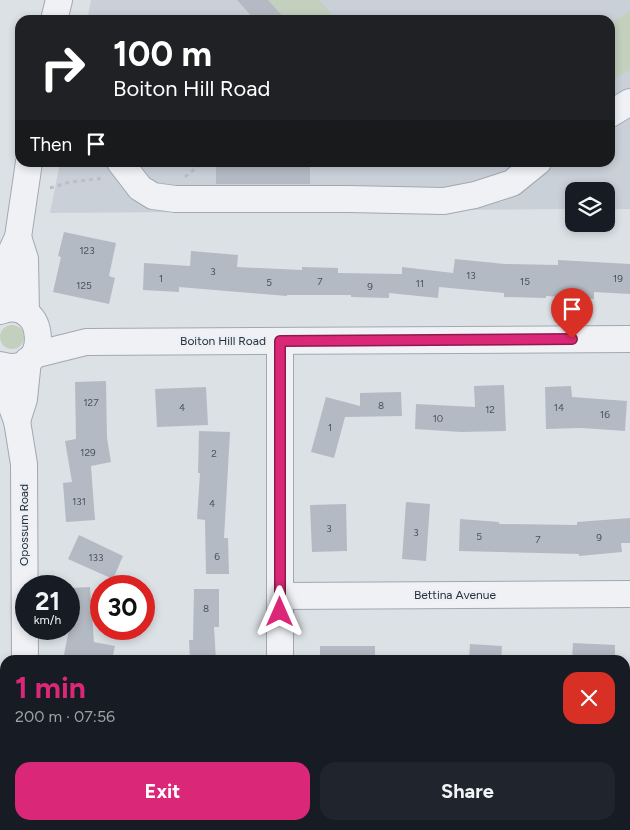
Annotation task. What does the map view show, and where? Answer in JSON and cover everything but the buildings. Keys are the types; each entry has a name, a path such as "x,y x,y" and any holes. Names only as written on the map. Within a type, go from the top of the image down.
{"street":[{"path":"55,15 59,0"},
{"path":"615,111 630,102"},
{"path":"0,295 4,263 18,237 28,167"},
{"path":"124,167 140,188 152,196 175,199 348,198 444,200 475,195 512,183 532,167"},
{"name":"Opossum Road","path":"17,421 24,399 31,358 39,341 39,333 31,320 25,258 18,237"},
{"name":"Boiton Hill Road","path":"0,311 12,309 31,320 86,342"},
{"name":"Boiton Hill Road","path":"0,365 13,367 22,365 31,358 86,342 630,339"},
{"path":"280,341 280,655"},
{"name":"Opossum Road","path":"0,375 17,421 24,464 25,655"},
{"name":"Bettina Avenue","path":"280,596 630,594"}],"shaded area":[{"path":"91,0 630,0 630,209 615,209 615,182 565,182 565,209 50,213 59,167 615,167 615,15 88,15"}],"green space":[{"path":"261,0 319,0 332,15 275,15"},
{"path":"630,11 630,70 615,78 615,20"},
{"path":"7,325 17,325 24,332 24,342 17,349 7,349 0,342 0,332"}],"route":[{"path":"280,612 280,341 572,339"}]}
